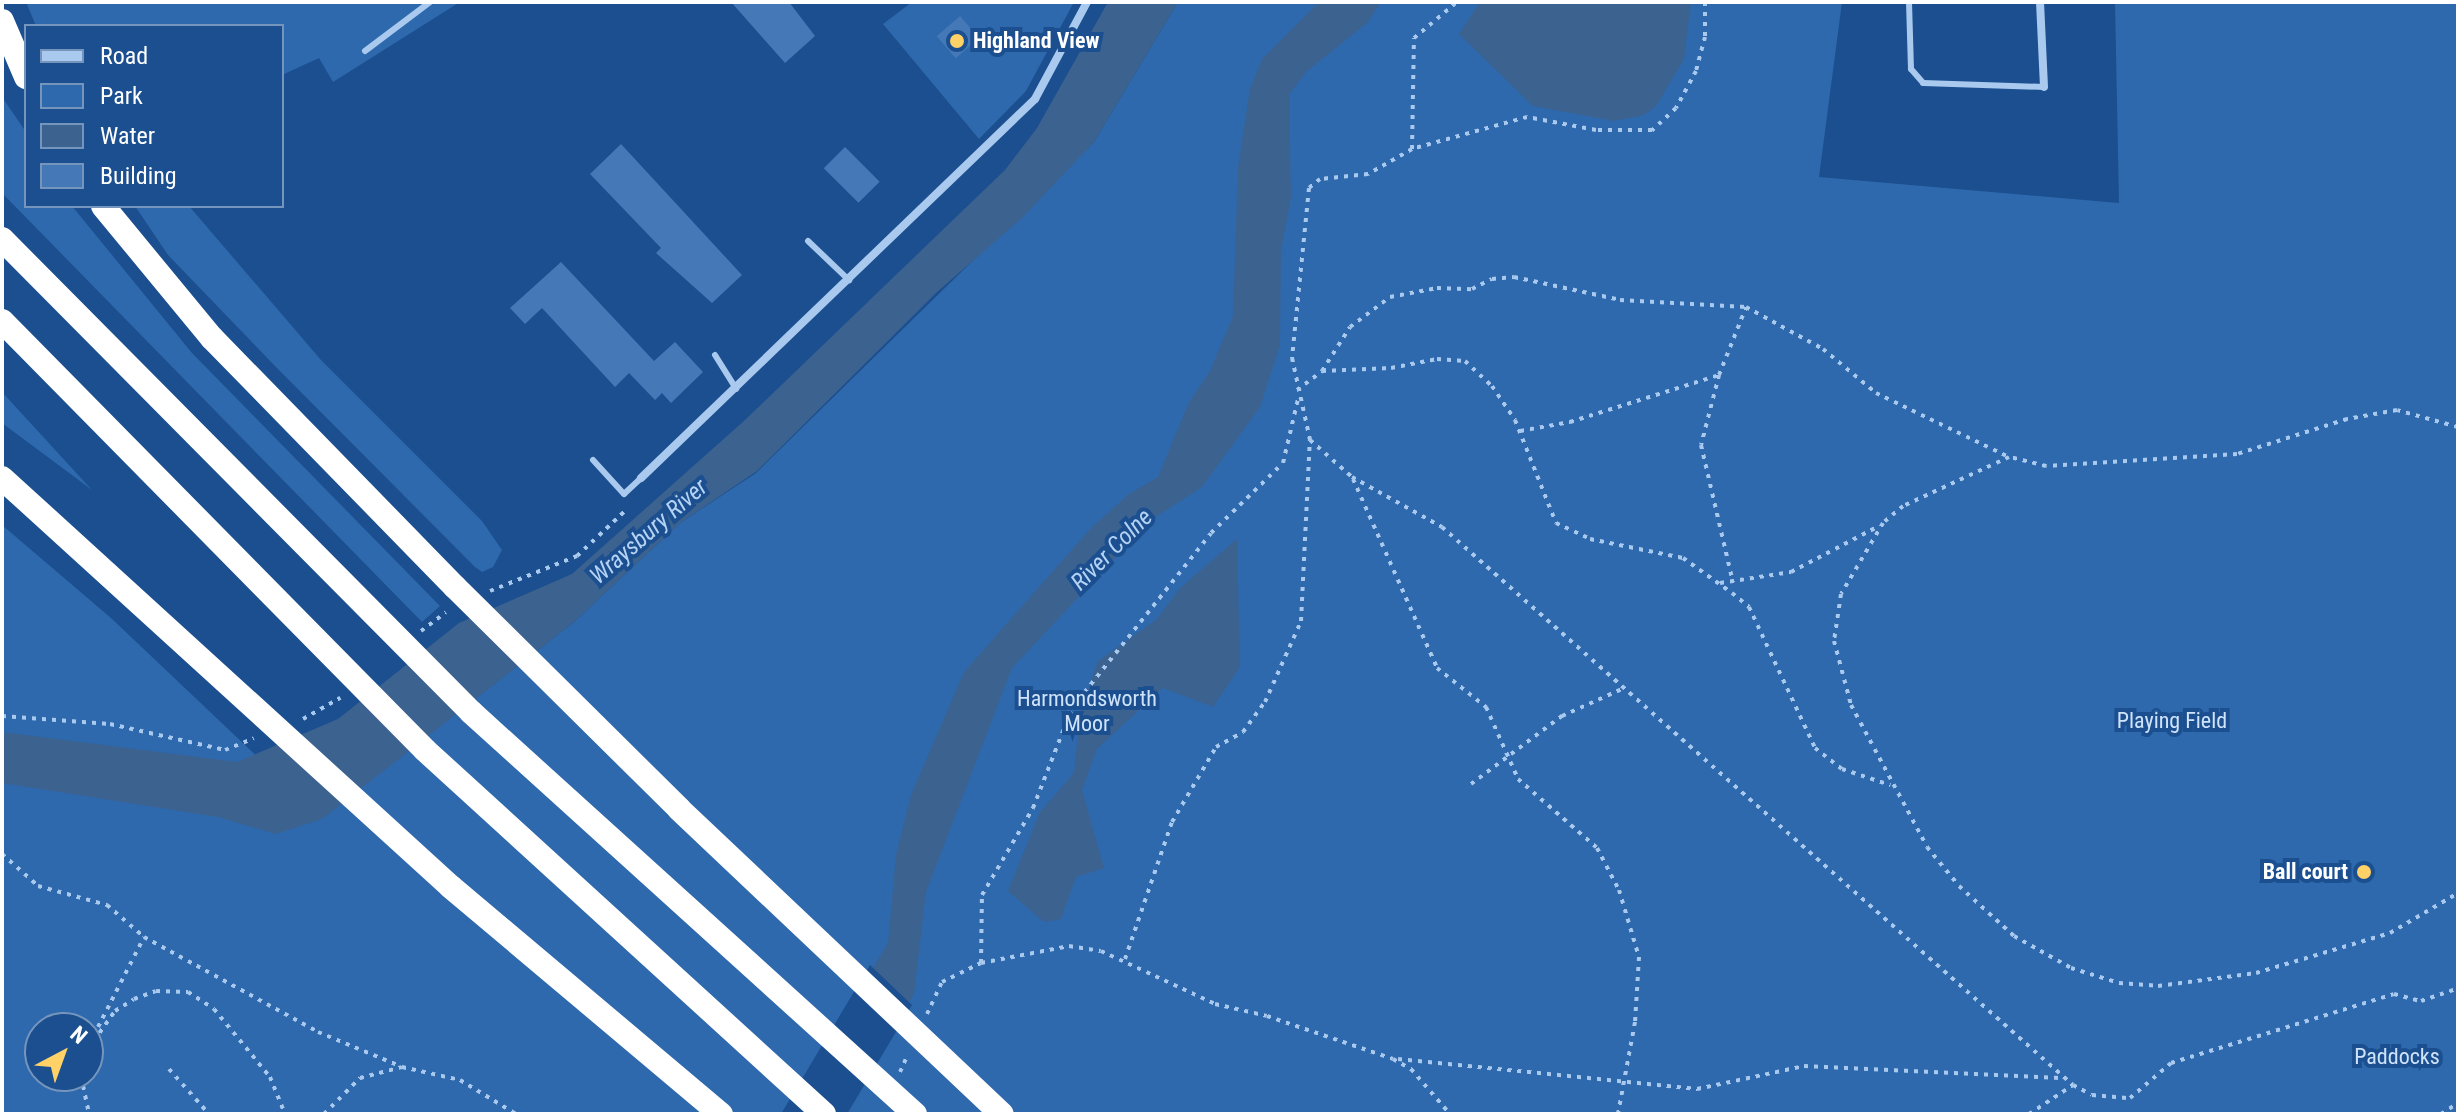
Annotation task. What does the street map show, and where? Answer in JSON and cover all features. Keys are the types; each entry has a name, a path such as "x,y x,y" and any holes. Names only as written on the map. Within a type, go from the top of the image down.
{"highway":[{"path":"2,21 24,72"},
{"path":"105,208 212,338 452,599 539,672 1002,1114"},
{"path":"2,239 385,630 818,1029 915,1114"},
{"path":"2,321 347,683 425,750 824,1114"},
{"path":"2,478 267,728 721,1114"}],"street":[{"path":"641,478 1035,99 1087,2"},
{"path":"2040,2 2044,87"}],"lane":[{"path":"365,51 430,2"},
{"path":"1909,2 1911,69 1923,83 2044,87"},
{"path":"808,241 849,280"},
{"path":"715,355 736,389"},
{"path":"593,460 624,494 641,478"}],"path":[{"path":"1412,149 1414,38 1457,2"},
{"path":"1125,960 1172,822 1216,747 1243,732 1265,702 1301,621 1310,440 1292,358 1309,188 1320,179 1368,174 1412,149 1527,117 1596,130 1652,130 1676,108 1696,71 1705,37 1705,2"},
{"path":"1297,390 1322,371 1350,327 1390,297 1437,288 1472,289 1492,279 1514,277 1620,300 1746,307 1823,349 1876,393 2009,457 2046,466 2237,454 2347,419 2397,410 2458,427"},
{"path":"1733,582 1701,445 1719,375 1746,307"},
{"path":"1322,371 1391,368 1437,359 1465,361 1492,386 1520,431 1545,504 1568,533 1683,558 1749,607 1815,748 1842,769 1890,785"},
{"path":"1520,431 1570,422 1719,375"},
{"path":"981,963 982,895 1033,808 1072,708 1211,533 1283,463 1299,397"},
{"path":"1310,440 1352,477 1442,527 2063,1078 2092,1095 2130,1098 2171,1063 2394,994 2421,1001 2458,988"},
{"path":"1718,583 1791,572 1883,523 1903,506 2009,457"},
{"path":"1352,477 1421,641 1437,668 1486,707 1518,779 1597,848 1619,890 1639,957 1635,1022 1621,1082 1618,1114"},
{"path":"484,593 577,556 642,496 641,478"},
{"path":"1883,523 1841,594 1834,641 1847,694 1890,785 1940,865 1991,915 2071,968 2119,983 2178,986 2297,962 2390,933 2458,893"},
{"path":"416,635 452,599"},
{"path":"296,722 324,711 347,683"},
{"path":"1471,784 1562,716 1622,689"},
{"path":"2,716 110,724 225,750 267,728"},
{"path":"2,854 38,886 107,905 144,937 318,1032 402,1067 460,1080 516,1114"},
{"path":"104,1016 144,937"},
{"path":"942,982 981,963 1069,946 1125,960 1215,1004 1267,1016 1393,1059 1411,1069 1450,1114"},
{"path":"104,1026 134,999 156,991 188,992 214,1009 270,1077 285,1114"},
{"path":"1393,1059 1697,1089 1804,1066 2063,1078"},
{"path":"324,1114 360,1078 402,1067"},
{"path":"169,1069 209,1114"},
{"path":"2029,1114 2073,1085"},
{"path":"84,1092 89,1114"},
{"path":"2441,1114 2458,1103"}],"green space":[{"path":"26,2 460,2 333,82 319,58 284,74 284,24 35,24"},
{"path":"912,2 1074,2 1026,91 979,139 883,24"},
{"name":"Harmondsworth Moor","path":"1178,2 1842,2 1819,177 2119,203 2115,2 2458,2 2458,1114 2,1114 2,525 111,618 322,818 574,622 680,523 756,473 1094,142"},
{"path":"2,97 24,129 24,208 74,208 192,353 440,606 422,622 2,193"},
{"path":"136,208 191,208 321,360 482,521 502,550 493,567 482,572 475,567 168,255"},
{"path":"2,392 92,490 2,423"}],"water":[{"name":"Wraysbury River","path":"1108,2 1178,2 1094,142 1022,218 937,292 757,471 680,523 574,622 322,819 276,834 218,817 2,783 2,732 237,762 338,719 459,623 572,574 745,420 1005,170 1037,128"},
{"name":"River Colne","path":"1319,2 1381,2 1367,23 1307,71 1289,94 1291,197 1281,251 1280,345 1260,407 1202,487 1151,520 1012,668 926,892 914,994 842,1114 785,1114 888,943 896,855 911,795 964,672 1091,528 1129,494 1158,477 1189,402 1210,371 1233,316 1238,167 1250,89 1262,59"},
{"path":"1480,2 1691,2 1684,59 1656,106 1644,115 1614,121 1533,106 1459,34"},
{"path":"1237,539 1240,667 1213,707 1163,688 1097,749 1082,790 1104,868 1076,877 1061,919 1044,922 1008,891 1040,812 1074,773 1080,713 1098,661 1156,620 1180,588"}],"pier":[{"path":"870,965 912,1005 847,1114 781,1114"}],"building":[{"path":"731,2 789,2 815,36 785,63"},
{"name":"Highland View","path":"960,16 979,38 956,58 937,36"},
{"path":"621,144 742,275 712,303 656,253 661,248 590,174"},
{"path":"845,147 880,182 858,203 824,168"},
{"path":"561,262 654,361 675,342 703,372 671,403 662,393 655,400 629,373 615,387 542,308 525,324 510,308"}],"place":[{"name":"Highland View","path":"957,41"},
{"name":"Ball court","path":"2364,872"}],"park label":[{"name":"Playing Field","path":"2172,721"},
{"name":"Paddocks","path":"2397,1057"}]}
